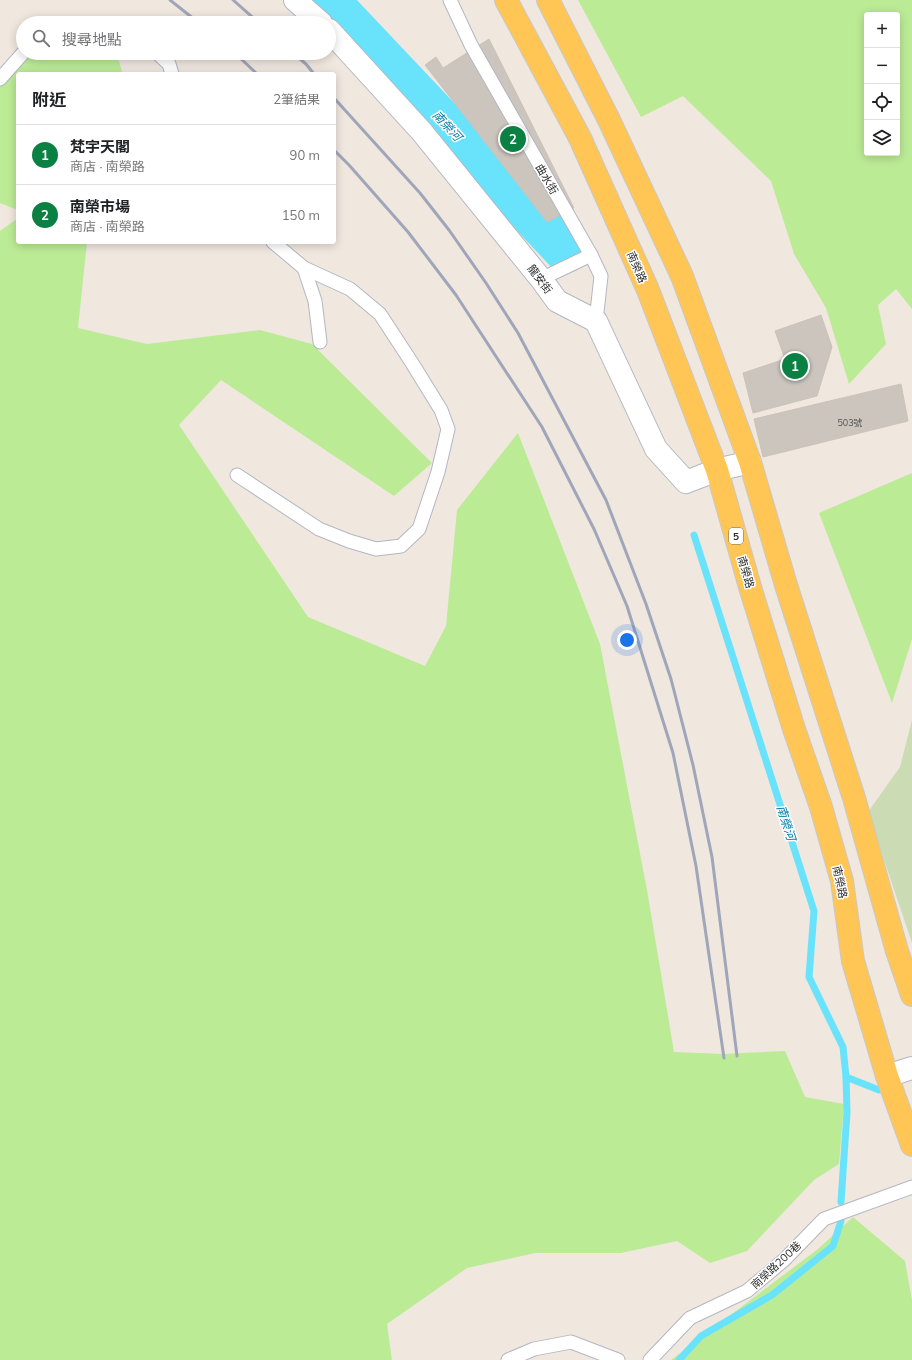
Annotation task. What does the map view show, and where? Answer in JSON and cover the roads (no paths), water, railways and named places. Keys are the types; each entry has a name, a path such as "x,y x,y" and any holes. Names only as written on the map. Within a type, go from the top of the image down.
{"main road":[{"name":"南榮路","path":"506,0 580,138 648,290 718,470 750,587 794,729 821,807 842,881 853,961 886,1076 912,1145"},
{"path":"548,0 609,120 682,276 750,462 786,586 854,798 897,951 912,995"}],"street":[{"path":"295,0 313,16"},
{"name":"龍安街","path":"336,38 422,132 541,279 557,301 596,321"},
{"path":"596,321 656,449 686,482 718,470 750,462"},
{"path":"886,1076 912,1068"}],"lane":[{"name":"曲水街","path":"450,0 471,45 591,255 600,276 596,321"},
{"path":"0,79 17,60"},
{"path":"162,60 169,71"},
{"path":"237,475 319,529 349,541 376,548 401,546 419,529 438,472 448,429 441,410 380,314 350,289 304,268 275,244"},
{"path":"541,279 591,255"},
{"path":"304,268 315,301 320,342"},
{"name":"南榮路200巷","path":"650,1360 690,1318 748,1291 784,1260 824,1219 912,1187"},
{"path":"508,1360 534,1349 571,1342 618,1360"}],"waterway":[{"name":"南榮河","path":"328,0 566,252"},
{"name":"南榮河","path":"694,535 814,911 809,977 843,1047 846,1077 879,1090"},
{"path":"841,1202 847,1112 846,1077"},
{"path":"679,1360 701,1336 772,1295 833,1246 841,1221"}],"railway":[{"path":"170,0 190,16"},
{"path":"233,0 251,16"},
{"path":"242,60 255,72"},
{"path":"301,60 312,72"},
{"path":"336,100 420,193 449,230 486,283 518,333 606,500 646,604 671,679 693,765 712,857 737,1056"},
{"path":"336,152 408,232 456,295 542,427 594,529 627,606 673,753 696,866 724,1058"}],"place":[{"name":"南榮市場","path":"513,139"},
{"name":"梵宇天閣","path":"795,366"}]}
